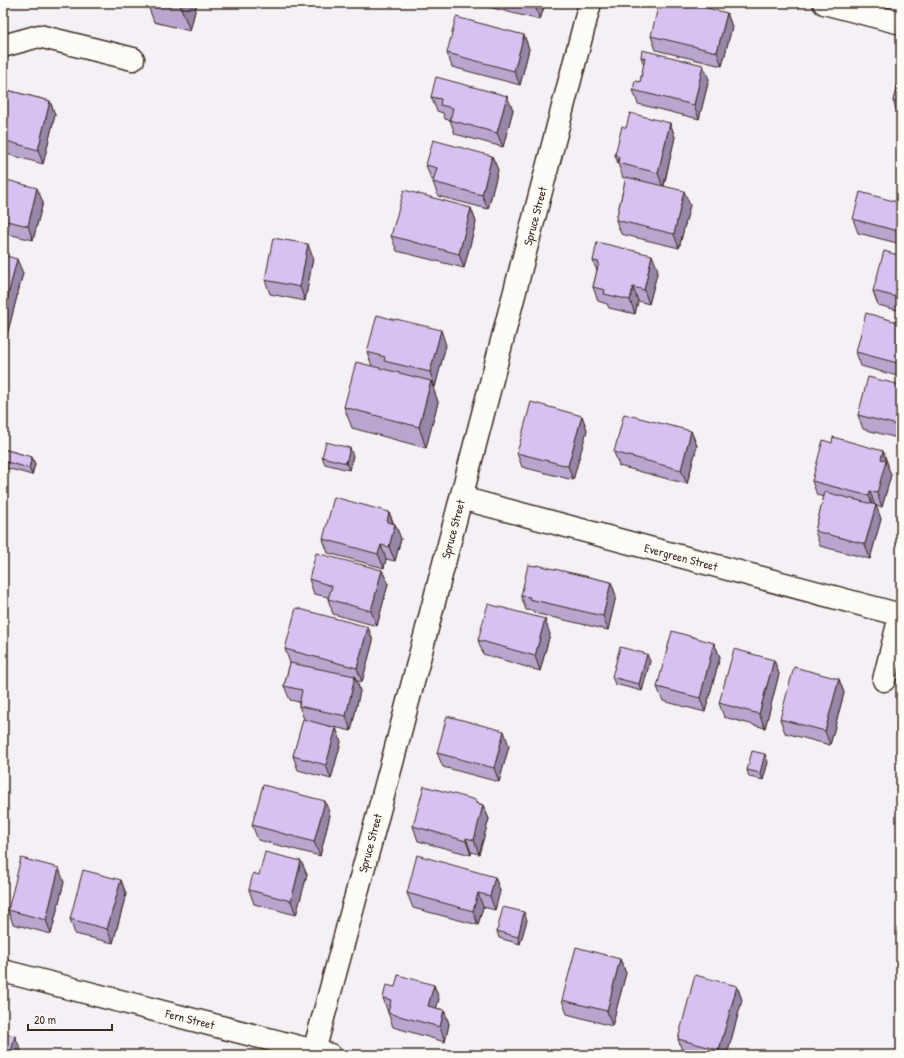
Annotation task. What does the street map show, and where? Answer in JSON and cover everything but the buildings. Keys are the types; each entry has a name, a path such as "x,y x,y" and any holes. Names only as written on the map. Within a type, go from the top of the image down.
{"street":[{"name":"Spruce Street","path":"319,1054 393,759 590,3"},
{"path":"824,3 901,23"},
{"path":"3,46 39,36 133,59"},
{"name":"Evergreen Street","path":"461,498 901,614"},
{"path":"884,680 901,614"},
{"name":"Fern Street","path":"3,971 319,1054"}]}
